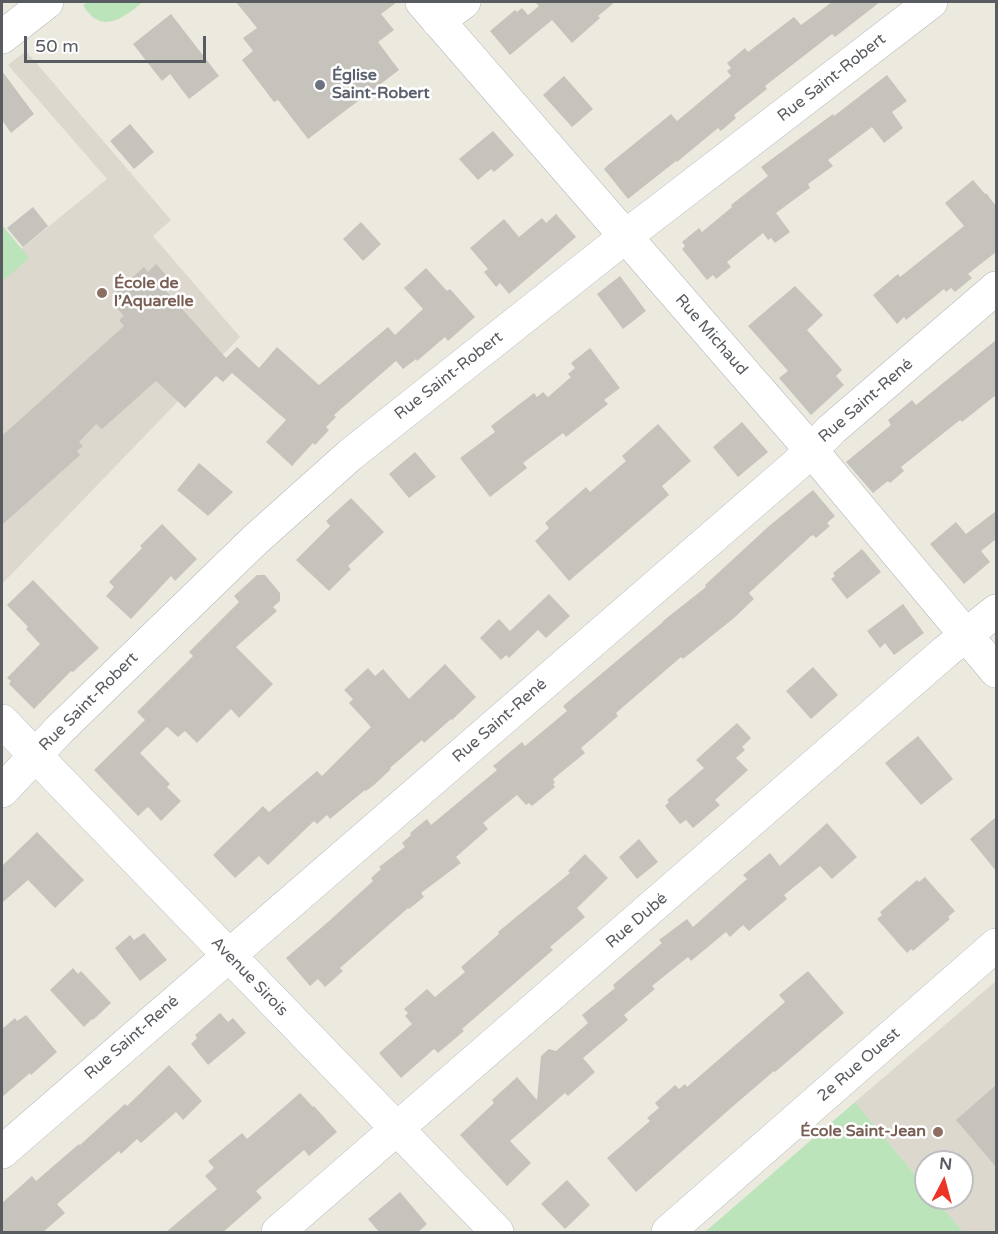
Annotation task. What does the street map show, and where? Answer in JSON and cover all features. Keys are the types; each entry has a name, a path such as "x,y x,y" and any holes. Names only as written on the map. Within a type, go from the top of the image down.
{"street":[{"path":"2,37 47,2"},
{"path":"430,11 464,2"},
{"name":"Rue Saint-Robert","path":"2,791 59,730 255,540 350,454 626,236 932,2"},
{"name":"Rue Michaud","path":"430,11 811,450 996,671"},
{"name":"Rue Saint-René","path":"2,1152 796,465 841,422 996,288"},
{"name":"Rue Dubé","path":"278,1233 996,611"},
{"name":"Avenue Sirois","path":"2,721 498,1233"},
{"name":"2e Rue Ouest","path":"668,1233 996,945"}],"shaded area":[{"name":"École de l’Aquarelle","path":"26,51 171,220 153,236 240,337 2,584 2,225 21,249 107,179 8,65"},
{"name":"École Saint-Jean","path":"996,981 996,1232 963,1232 945,1210 974,1210 974,1150 914,1150 914,1173 855,1102"}],"green space":[{"path":"88,2 143,2 128,14 105,22 97,20 90,14 83,5"},
{"path":"2,225 29,258 2,282"},
{"path":"855,1102 914,1173 914,1210 945,1210 963,1232 705,1232"}],"building":[{"name":"Église Saint-Robert","path":"236,2 397,2 381,14 394,30 378,42 399,70 308,139 278,100 274,102 242,60 253,51 243,38 257,28"},
{"path":"535,2 615,2 572,43 552,20 510,55 490,31 515,10 517,12 522,8 528,15 539,6"},
{"path":"832,2 880,2 835,37 832,34 765,86 767,89 734,115 736,118 721,131 718,128 628,199 604,169 608,165 671,114 677,121 731,76 727,71 731,68 727,63 745,48 748,52 794,17 801,25"},
{"path":"171,14 219,76 189,99 170,74 162,81 133,44"},
{"path":"2,71 34,114 11,133 2,120"},
{"path":"887,75 907,101 892,112 903,128 884,143 872,127 828,160 833,166 808,184 810,188 776,213 790,232 775,243 771,238 768,240 763,233 727,262 731,267 716,279 713,275 707,280 682,249 685,246 682,242 699,228 702,232 732,207 731,205 768,176 761,167 833,114 834,116"},
{"path":"564,76 593,109 572,127 543,95"},
{"path":"130,124 154,152 134,169 110,141"},
{"path":"493,131 514,155 494,172 491,169 478,180 459,159"},
{"path":"973,180 996,206 996,252 968,274 972,278 955,292 951,288 946,292 944,289 906,320 904,317 897,324 873,295 898,274 900,277 964,226 945,203"},
{"path":"33,207 48,226 23,247 7,228"},
{"path":"556,214 576,237 509,294 500,283 496,287 484,272 488,269 470,248 504,219 519,237 542,218 546,223"},
{"path":"361,222 381,244 363,261 343,239"},
{"path":"156,264 174,284 166,291 226,358 237,347 259,368 277,347 319,385 388,327 395,335 423,309 404,288 426,268 447,291 450,289 475,317 448,341 445,337 417,361 416,359 403,369 396,361 334,415 336,417 326,427 329,430 315,445 313,443 292,466 266,442 286,420 232,373 223,382 216,376 185,408 156,381 102,429 96,424 79,442 83,446 77,451 80,455 2,525 2,436 124,326 119,320 124,316 112,303 120,296 116,292 144,267 148,272"},
{"path":"620,276 646,311 623,329 597,294"},
{"path":"795,286 823,315 807,330 842,370 836,376 844,385 811,415 779,378 788,371 748,326"},
{"path":"996,340 996,395 962,422 960,420 901,467 904,471 873,493 846,462 891,425 888,420 912,400 916,405"},
{"path":"590,348 620,388 604,400 608,404 566,437 563,433 523,463 527,468 490,497 460,458 495,432 491,426 534,393 537,397 543,392 548,397 571,377 568,374 575,368 571,363"},
{"path":"742,422 768,452 738,477 713,447"},
{"path":"658,424 691,461 662,486 669,495 569,581 535,541 549,528 545,523 586,487 590,492 626,461 622,456"},
{"path":"415,452 436,477 409,498 389,474"},
{"path":"199,463 233,492 208,516 177,490"},
{"path":"813,490 835,516 827,523 830,526 816,538 811,536 749,593 754,599 734,618 683,659 681,657 616,713 618,716 581,748 585,753 553,779 555,787 532,806 529,803 526,805 517,795 483,823 488,829 456,857 461,863 421,893 424,897 408,908 340,968 343,971 325,987 318,979 310,986 286,958 373,881 371,878 381,869 379,867 405,847 402,843 411,835 410,833 427,819 431,825 497,770 493,766 522,742 525,746 567,711 563,706 706,587 705,585 769,526"},
{"path":"351,498 384,532 348,566 351,569 329,591 296,560 330,526 326,521"},
{"path":"996,511 996,539 981,551 990,562 964,584 930,544 956,522 966,534"},
{"path":"162,524 197,559 175,581 171,576 131,619 106,596 114,587 109,582"},
{"path":"862,549 881,572 847,599 831,579 835,576 833,573"},
{"path":"257,575 265,575 280,593 280,601 273,607 277,611 236,647 273,684 239,718 231,709 197,743 185,731 178,737 167,727 140,753 170,784 167,787 181,801 161,821 148,807 138,816 94,770 145,720 137,712 193,656 189,652 239,602 234,596"},
{"path":"33,580 99,648 73,672 71,671 34,709 9,684 11,681 7,678 40,644 26,629 28,627 7,605"},
{"path":"549,594 570,616 546,638 538,630 509,658 506,655 501,660 480,638 499,619 510,631"},
{"path":"903,604 924,633 894,655 885,643 880,648 867,631"},
{"path":"445,664 476,697 424,743 422,740 374,785 330,819 327,815 317,824 314,821 268,865 259,856 235,878 213,855 263,806 269,812 317,771 322,776 371,727 349,703 353,699 344,690 368,668 375,676 383,669 409,699"},
{"path":"813,667 838,695 811,719 786,691"},
{"path":"737,723 751,738 742,747 745,750 736,758 748,770 715,800 720,805 693,828 686,820 680,824 665,806 669,802 667,800 704,768 696,760"},
{"path":"918,736 953,779 921,805 885,763"},
{"path":"996,817 996,871 970,839"},
{"path":"827,823 857,857 832,879 820,866 784,895 787,899 749,931 743,925 730,937 726,932 691,961 688,957 652,986 655,989 624,1015 628,1020 583,1058 595,1072 568,1096 565,1093 510,1141 531,1163 507,1186 460,1135 494,1103 492,1100 517,1077 537,1100 541,1056 549,1049 556,1051 588,1023 582,1015 615,988 613,985 662,943 659,940 687,919 693,927 747,879 743,875 770,853 780,866"},
{"path":"37,832 84,880 55,908 28,880 2,903 2,866"},
{"path":"639,839 658,862 637,879 619,857"},
{"path":"585,854 608,878 577,908 585,917 550,947 553,950 462,1029 464,1031 438,1053 434,1049 401,1078 379,1053 412,1024 405,1016 408,1013 404,1009 427,989 435,997 465,972 461,967 499,934 498,932 570,873 568,871"},
{"path":"925,877 955,911 948,917 950,919 913,951 911,949 907,953 877,919 882,915 880,912 917,880 919,882"},
{"path":"144,933 167,960 140,981 115,948 130,935 134,940"},
{"path":"73,968 78,974 81,971 111,1003 84,1027 50,990"},
{"path":"808,971 844,1013 636,1192 607,1158 650,1121 647,1118 659,1108 655,1103 675,1085 679,1089 685,1084 687,1087 785,1002 779,995"},
{"path":"220,1013 228,1022 233,1018 246,1033 208,1065 191,1044 197,1038 195,1035"},
{"path":"26,1015 57,1052 2,1097 2,1029 15,1018 17,1021"},
{"path":"169,1065 202,1101 183,1120 176,1112 141,1143 137,1139 121,1154 119,1151 57,1204 65,1213 42,1233 2,1233 2,1203 32,1176 36,1181 80,1145 125,1104 127,1106"},
{"path":"996,1085 996,1167 956,1120"},
{"path":"300,1093 337,1132 309,1156 304,1150 256,1191 262,1198 222,1233 165,1233 217,1189 205,1176 214,1168 208,1161 242,1133 247,1139"},
{"path":"567,1180 590,1205 565,1229 541,1204"},
{"path":"400,1192 427,1224 417,1233 380,1233 368,1219"}],"place":[{"name":"Église Saint-Robert","path":"320,85"},
{"name":"École de l’Aquarelle","path":"102,293"},
{"name":"École Saint-Jean","path":"938,1132"}]}
